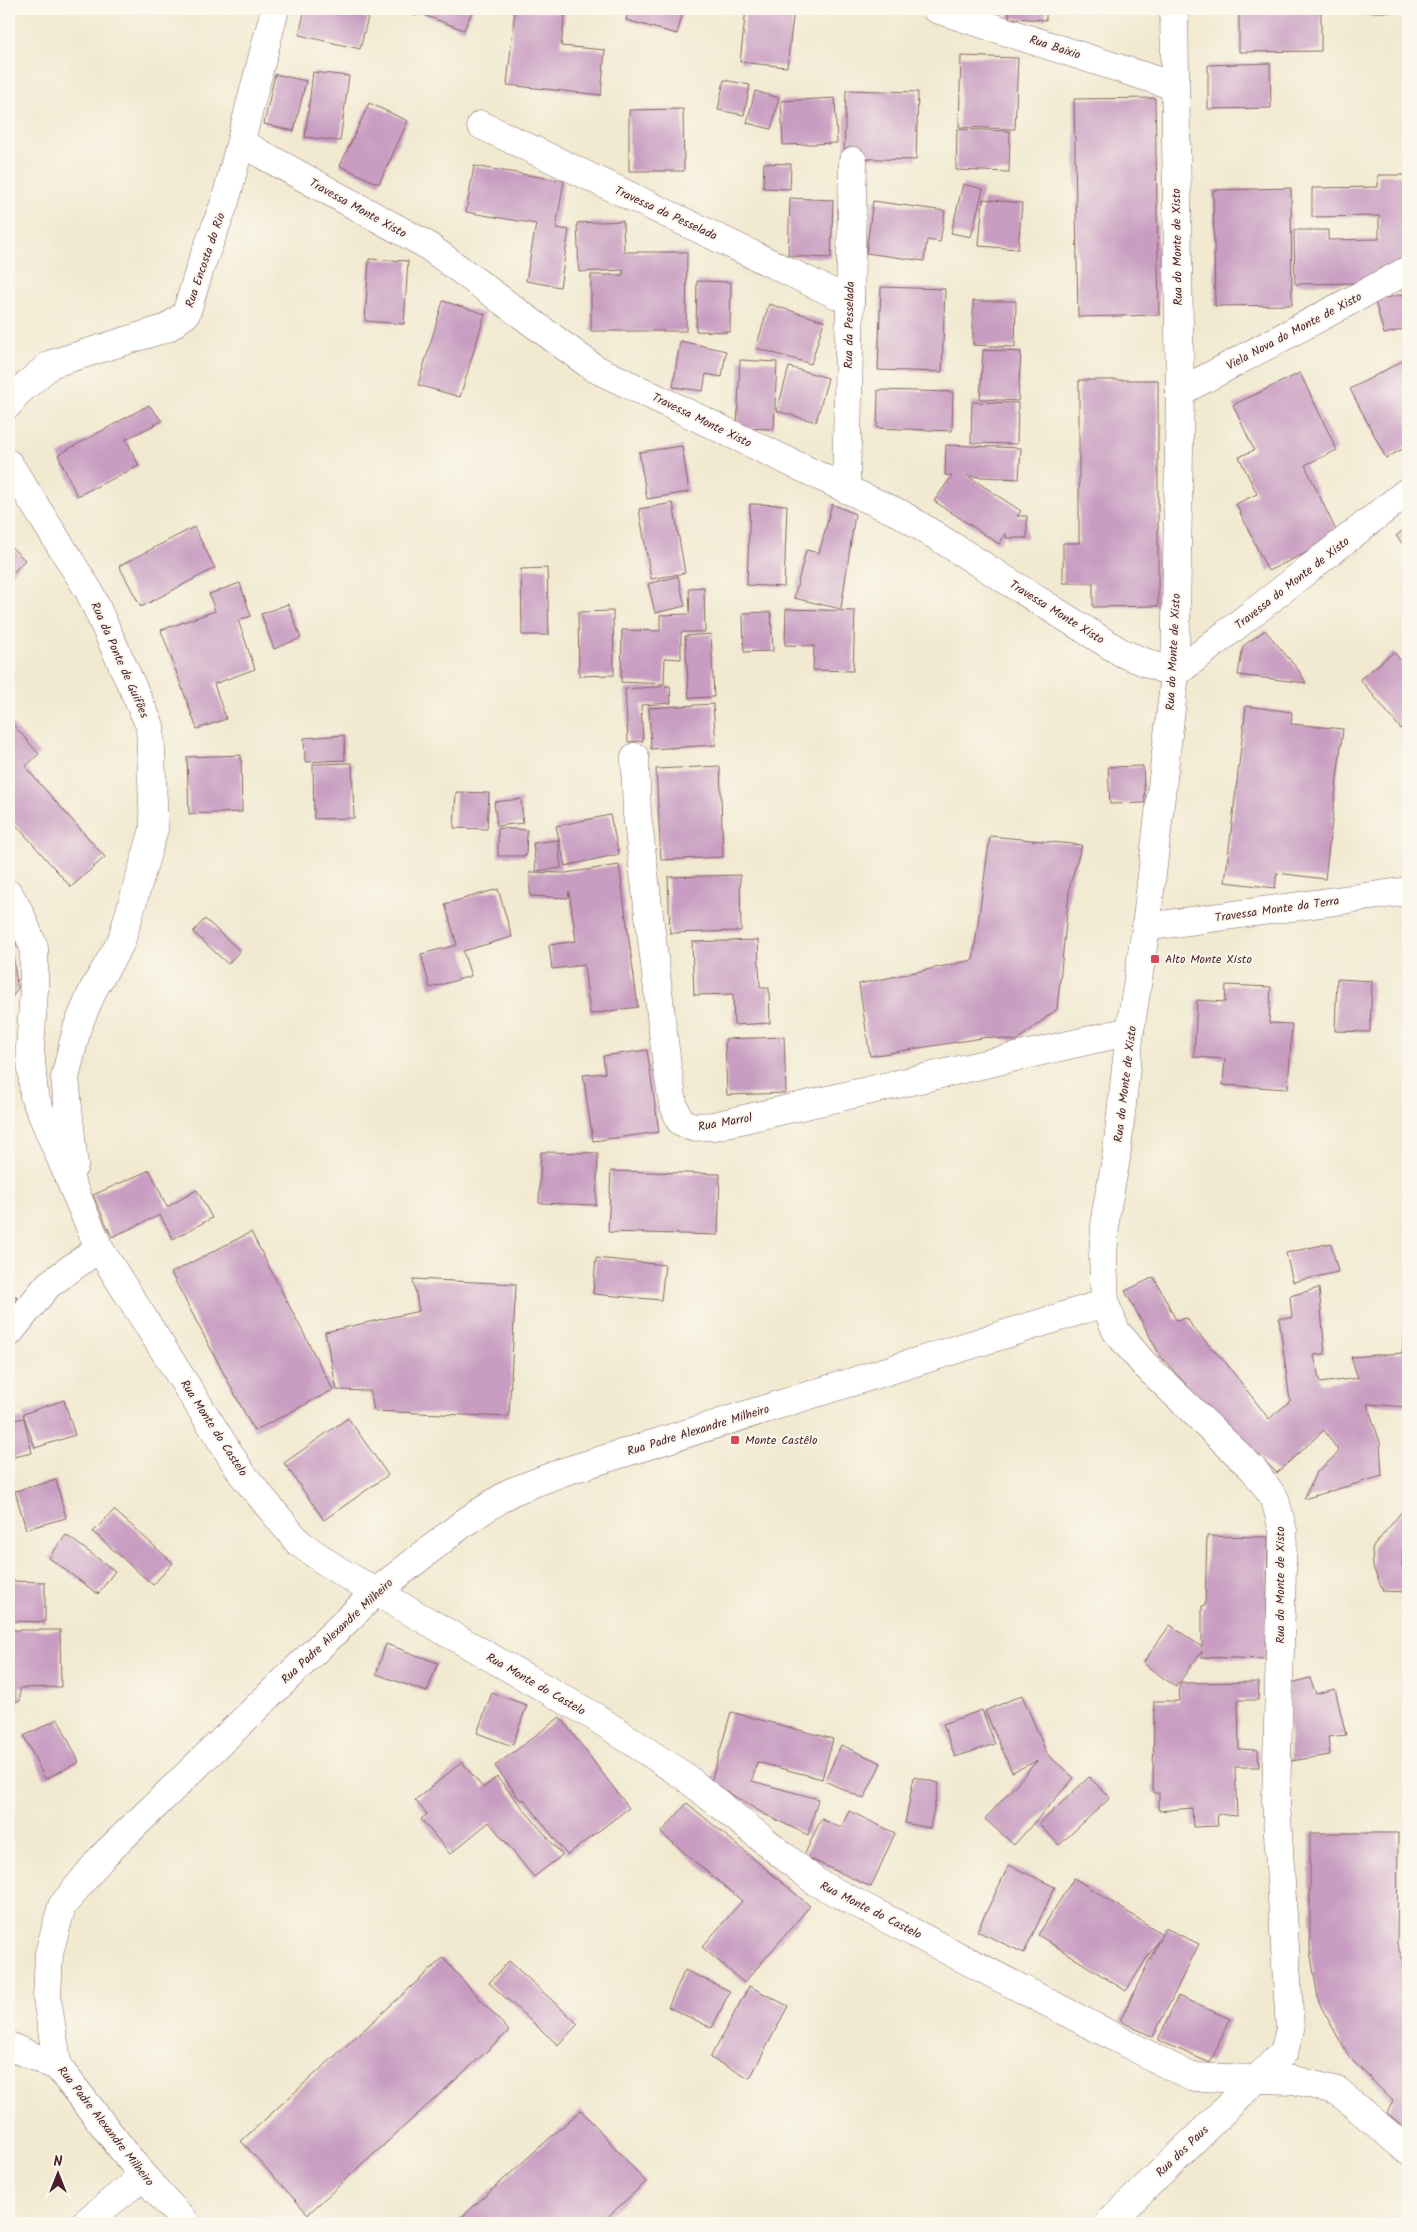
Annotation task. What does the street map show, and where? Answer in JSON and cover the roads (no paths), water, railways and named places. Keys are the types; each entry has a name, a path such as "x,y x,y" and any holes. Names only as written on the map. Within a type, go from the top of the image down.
{"street":[{"name":"Rua Encosta do Rio","path":"9,404 16,394 51,364 167,328 186,314 201,265 225,202 242,143 275,9"},
{"name":"Rua Baixio","path":"936,9 1174,86"},
{"name":"Rua do Monte de Xisto","path":"1174,9 1180,392 1174,674 1146,927 1130,1031 1116,1159 1106,1212 1103,1256 1105,1303 1116,1330 1144,1364 1254,1470 1275,1499 1283,1531 1276,1801 1290,2030 1284,2052 1256,2080"},
{"name":"Travessa da Pesselada","path":"481,125 850,301"},
{"name":"Travessa Monte Xisto","path":"242,143 425,244 594,368 901,514 1122,652 1174,674"},
{"name":"Rua da Pesselada","path":"846,489 853,161"},
{"name":"Viela Nova do Monte de Xisto","path":"1180,392 1408,270"},
{"name":"Rua da Ponte de Guifões","path":"9,464 90,591 150,726 154,829 121,942 93,990 76,1028 64,1078 76,1191"},
{"name":"Travessa do Monte de Xisto","path":"1174,674 1408,491"},
{"name":"Rua Marrol","path":"635,757 637,814 667,1066 672,1103 680,1121 692,1127 714,1126 1130,1031"},
{"name":"Travessa Monte da Terra","path":"1146,927 1408,891"},
{"name":"Rua Monte do Castelo","path":"9,894 20,913 34,948 34,990 30,1048 34,1096 99,1248 243,1475 298,1543 336,1569 595,1717 684,1776 816,1882 1191,2077 1294,2080 1338,2091 1408,2151"},
{"path":"9,1333 48,1285 99,1248"},
{"name":"Rua Padre Alexandre Milheiro","path":"186,2223 143,2176 58,2067 47,1999 49,1953 62,1906 103,1856 376,1592 465,1522 511,1492 563,1472 1105,1303"},
{"path":"9,2046 58,2067"},
{"name":"Rua dos Paus","path":"1109,2223 1256,2080"},
{"path":"85,2223 143,2176"}],"place":[{"name":"Alto Monte Xisto","path":"1155,959"},
{"name":"Monte Castêlo","path":"735,1440"}]}
